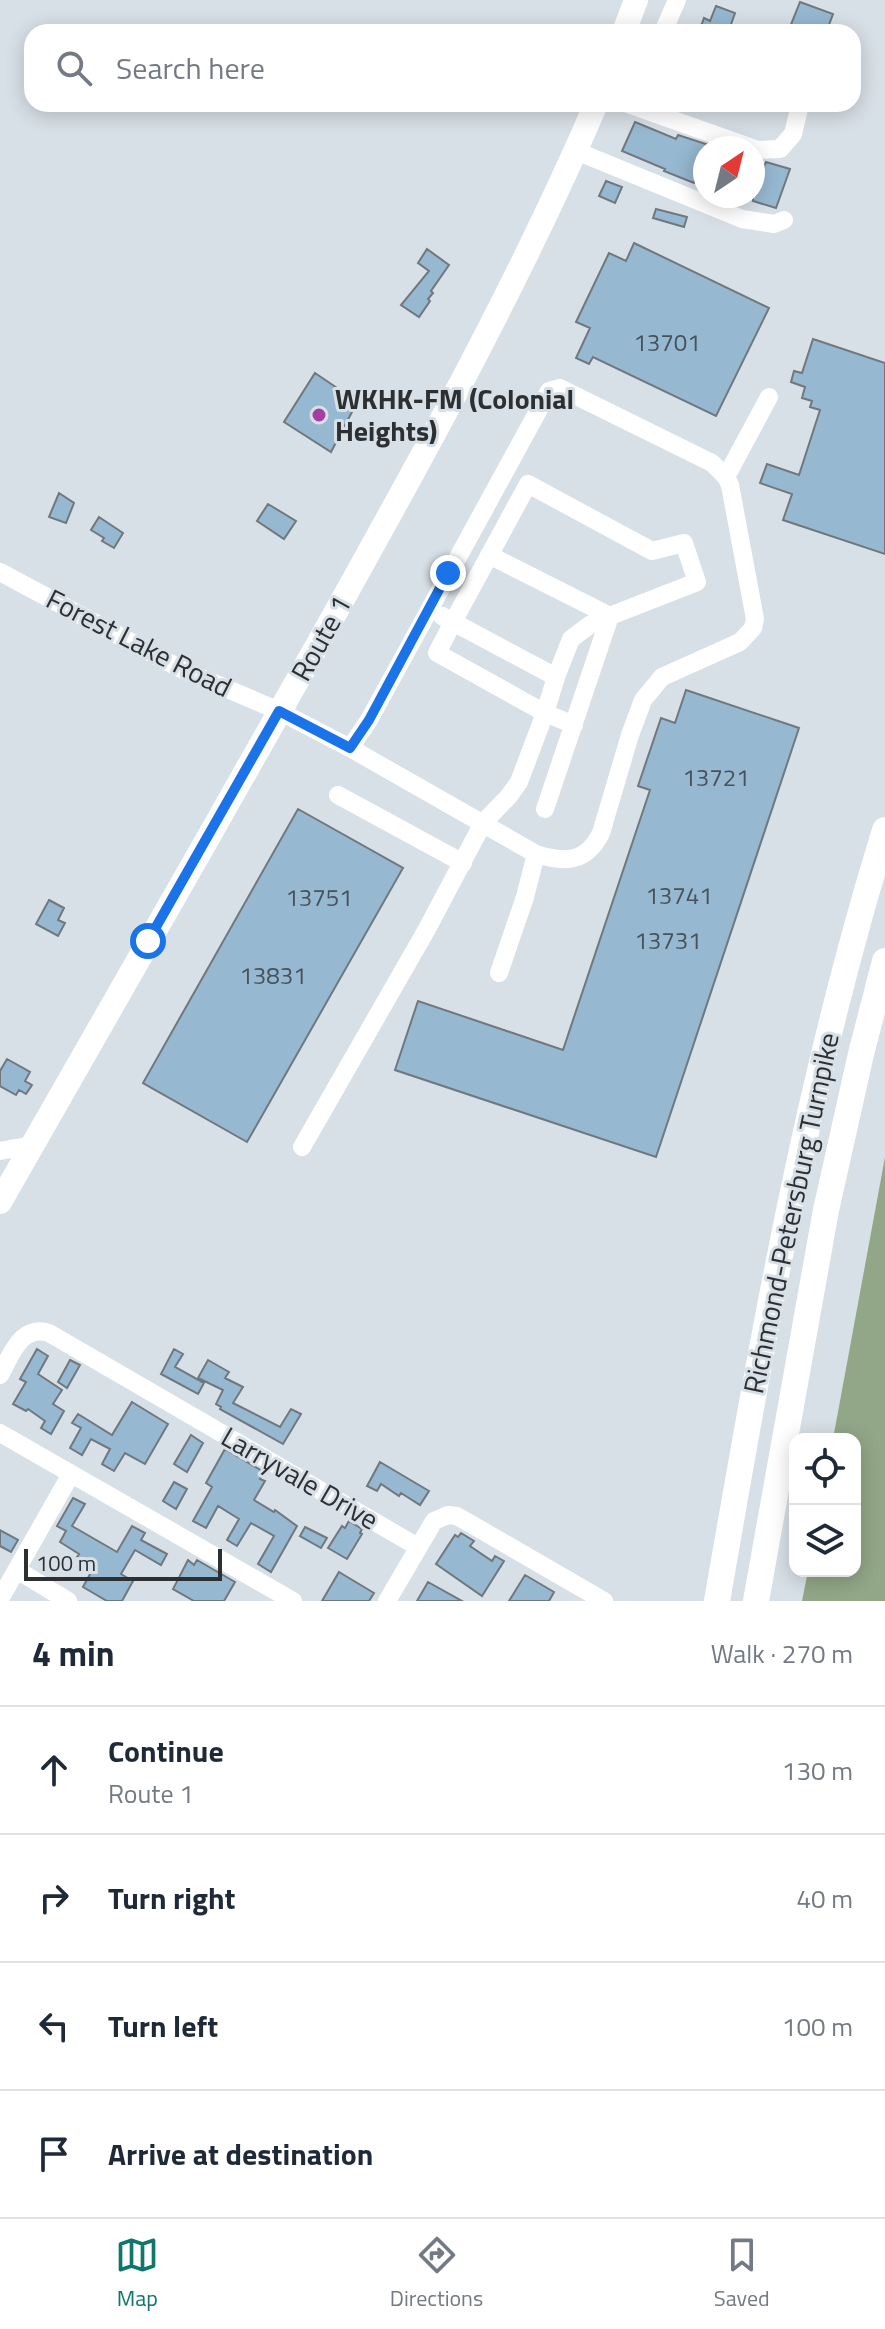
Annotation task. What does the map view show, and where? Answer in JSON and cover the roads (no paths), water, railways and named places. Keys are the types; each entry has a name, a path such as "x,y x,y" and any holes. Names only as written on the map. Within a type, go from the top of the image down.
{"highway":[{"name":"Richmond-Petersburg Turnpike","path":"717,1601 786,1221 847,961 885,830"},
{"name":"Richmond-Petersburg Turnpike","path":"756,1601 826,1210 885,961"}],"main road":[{"path":"627,24 636,0"},
{"name":"Route 1","path":"0,1202 385,524 472,360 593,112"}],"street":[{"path":"666,24 677,0"},
{"path":"651,112 758,150 780,149 793,134 798,112"},
{"path":"576,151 742,219 774,224 784,220"},
{"path":"350,748 369,720 546,395 554,388 560,388 712,463 726,477 755,619 753,628 740,642 662,677 654,685 643,700 630,735 601,833 588,853 566,859 536,854 499,973"},
{"path":"726,477 769,397"},
{"path":"302,1147 483,823 519,782 545,713 556,677 571,639 591,624 697,582 684,543 652,551 528,484 437,653 545,713 574,725"},
{"path":"489,555 610,616"},
{"name":"Forest Lake Road","path":"0,572 181,669 279,711 350,748 536,854"},
{"path":"429,609 556,677"},
{"path":"545,809 610,616"},
{"path":"338,795 463,863"},
{"path":"0,1151 33,1145"},
{"name":"Larryvale Drive","path":"0,1375 19,1340 34,1331 49,1333 418,1547"},
{"path":"0,1433 293,1601"},
{"path":"0,1599 71,1474"},
{"path":"387,1601 434,1521 448,1515 457,1516 604,1601"},
{"path":"17,1570 68,1601"}],"place":[{"name":"WKHK-FM (Colonial Heights)","path":"319,415"}]}
